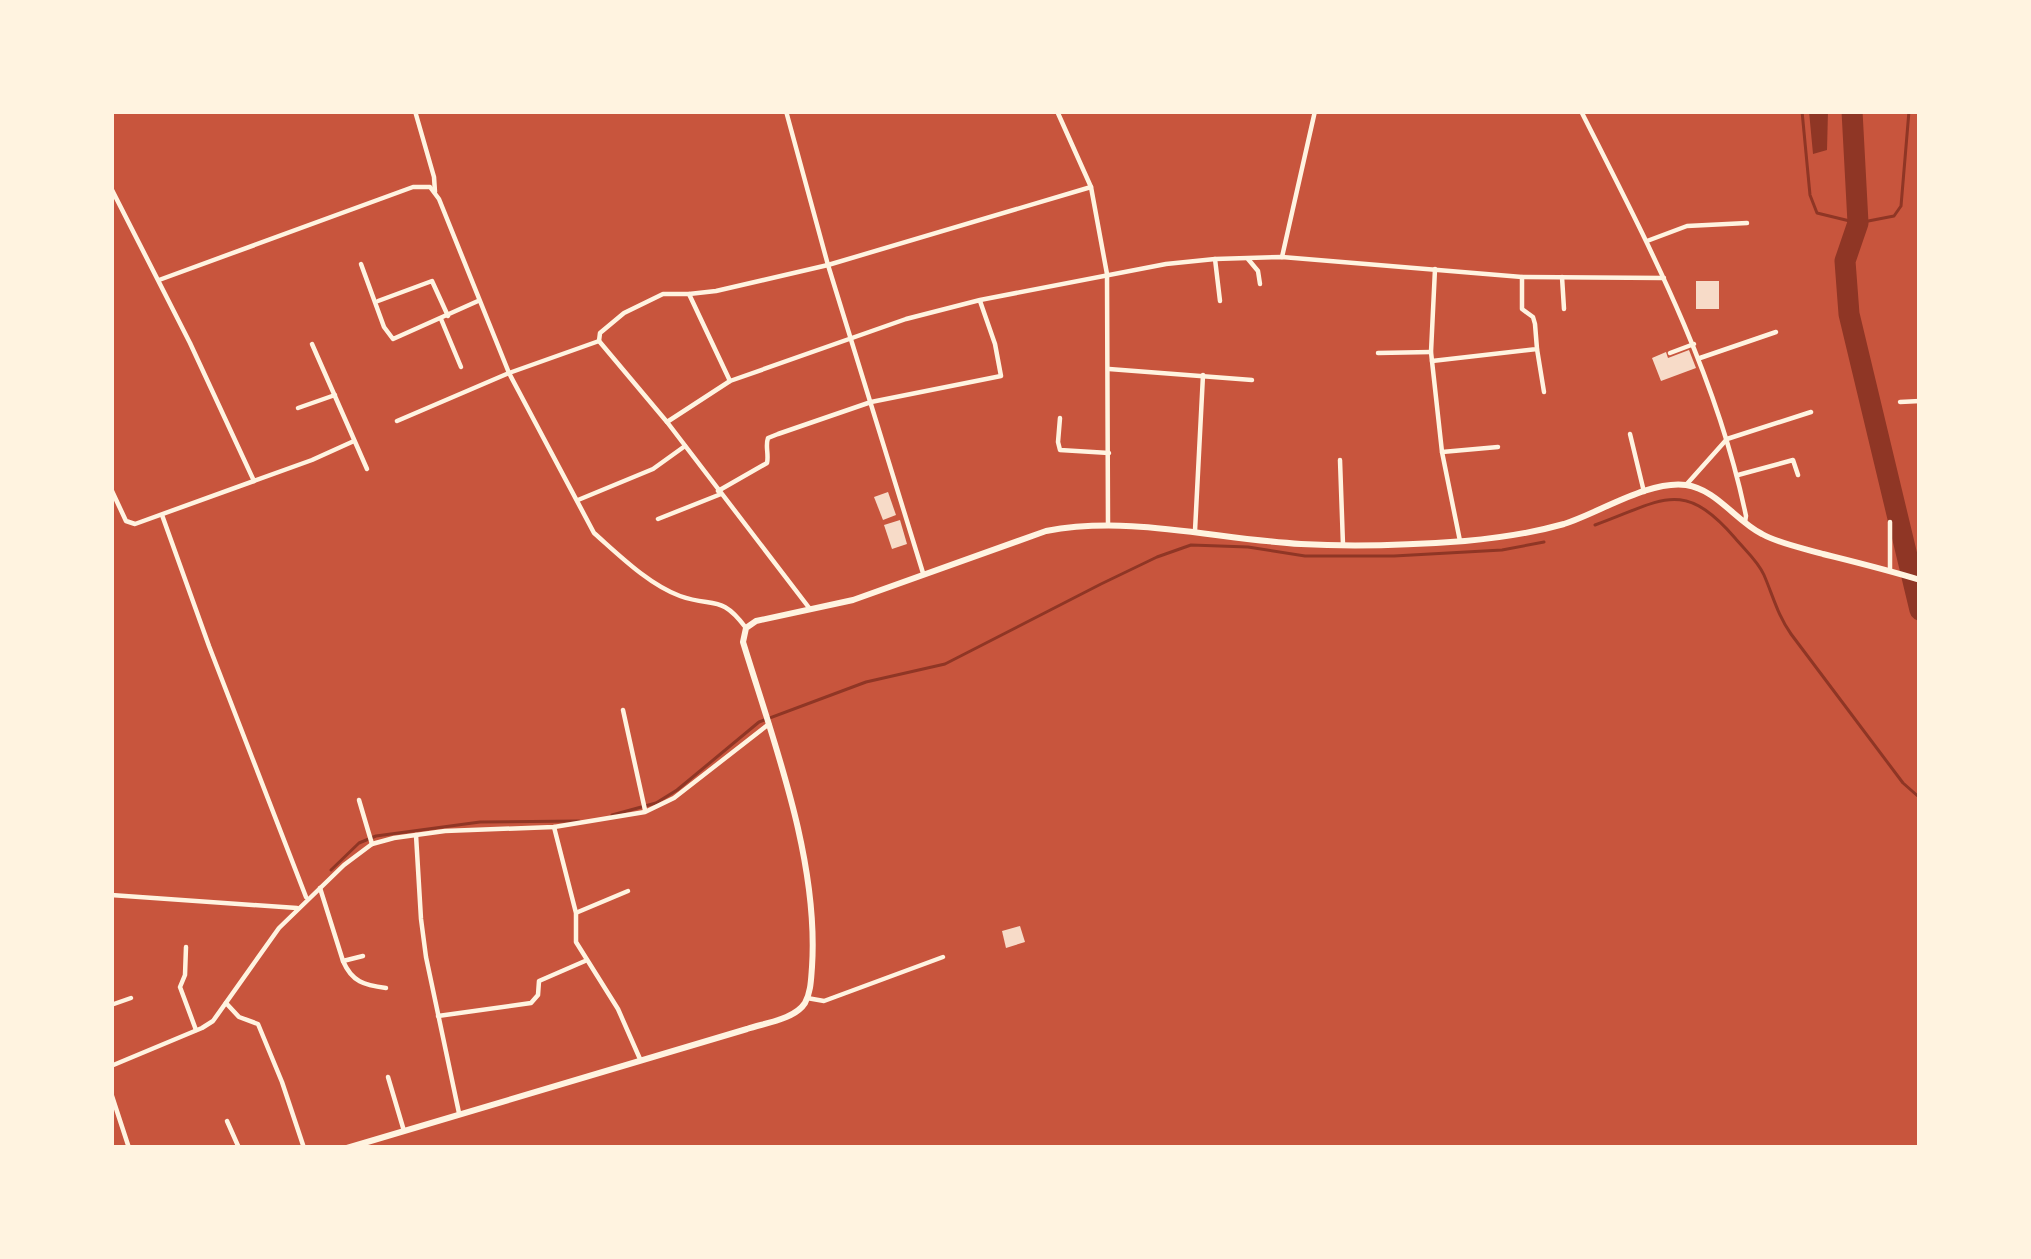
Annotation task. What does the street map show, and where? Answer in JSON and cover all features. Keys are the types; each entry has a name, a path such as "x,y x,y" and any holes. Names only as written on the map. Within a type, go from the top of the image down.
{"main road":[{"path":"347,1148 800,1010 811,982 811,892 743,642 746,628 756,621 853,600 1046,531 1108,525 1297,544 1460,541 1518,535 1567,523 1644,493 1686,485 1704,491 1762,534 1920,580"}],"street":[{"path":"415,111 435,192 478,301 509,373 594,533 680,596 730,608 746,628"},
{"path":"785,111 923,573"},
{"path":"1057,111 1091,187 1107,274 1108,525"},
{"path":"1282,257 1315,111"},
{"path":"1581,111 1700,358 1738,475 1745,522"},
{"path":"159,280 413,187 424,185 435,192"},
{"path":"810,609 599,341 600,333 655,296 689,294 828,265 1091,187"},
{"path":"111,188 254,481"},
{"path":"1647,241 1687,226 1747,224"},
{"path":"667,422 730,381 851,337 980,300 1107,274 1215,259 1282,257 1522,277 1664,278"},
{"path":"1215,259 1220,301"},
{"path":"1248,259 1258,271 1260,284"},
{"path":"361,264 393,339 478,301"},
{"path":"1435,269 1431,357 1442,452 1460,541"},
{"path":"1522,277 1522,309 1535,324 1544,392"},
{"path":"1562,277 1564,310"},
{"path":"376,302 431,280 461,367"},
{"path":"689,294 730,381"},
{"path":"658,520 767,463 768,438 871,402 1001,376 980,300"},
{"path":"1700,358 1775,332"},
{"path":"397,421 599,341"},
{"path":"312,344 368,469"},
{"path":"1670,353 1694,344"},
{"path":"1378,353 1431,357 1537,349"},
{"path":"1109,369 1252,380"},
{"path":"1195,531 1203,375"},
{"path":"298,408 335,395"},
{"path":"1900,402 1920,401"},
{"path":"1686,485 1727,439 1811,412"},
{"path":"1060,418 1060,450 1109,453"},
{"path":"1630,434 1644,493"},
{"path":"112,491 126,521 136,524 354,441"},
{"path":"577,500 653,469 685,446"},
{"path":"1442,452 1498,447"},
{"path":"1340,460 1343,545"},
{"path":"1738,475 1793,460 1798,475"},
{"path":"162,515 307,899"},
{"path":"1890,522 1893,572"},
{"path":"623,710 644,808"},
{"path":"111,1066 213,1021 263,947 371,839 554,827 644,808 674,798 768,722"},
{"path":"359,800 371,839"},
{"path":"554,827 576,913 574,938 618,1009 640,1061"},
{"path":"416,835 421,919 459,1116"},
{"path":"320,888 351,976 364,985 386,988"},
{"path":"576,913 628,891"},
{"path":"111,895 297,908"},
{"path":"186,947 180,988 196,1030"},
{"path":"343,961 363,956"},
{"path":"807,998 824,1001 943,957"},
{"path":"438,1016 531,1003 538,995 539,981 585,961"},
{"path":"111,1005 131,998"},
{"path":"226,1003 239,1017 258,1024 304,1148"},
{"path":"388,1077 404,1131"},
{"path":"112,1097 129,1148"},
{"path":"227,1121 239,1148"}],"shaded area":[{"path":"1809,111 1828,111 1827,150 1813,154"}],"building":[{"path":"1696,281 1719,281 1719,309 1696,309"},
{"path":"1689,350 1696,368 1661,381 1652,358"},
{"path":"888,492 896,515 883,520 874,497"},
{"path":"900,520 907,544 892,549 884,525"},
{"path":"1020,926 1025,942 1006,948 1002,931"}],"waterway":[{"path":"1802,111 1810,195 1817,213 1858,223 1894,216 1901,206 1909,111"},
{"path":"1852,111 1858,223 1845,261 1849,314 1920,610"},
{"path":"1595,525 1670,500 1700,507 1717,519 1758,565 1791,634 1903,783 1920,798"},
{"path":"612,815 656,803 677,790 759,722 866,682 945,664 1101,584 1191,545 1305,556 1394,556 1502,550 1544,542"},
{"path":"331,870 359,843 376,836 480,822 579,821"}]}
